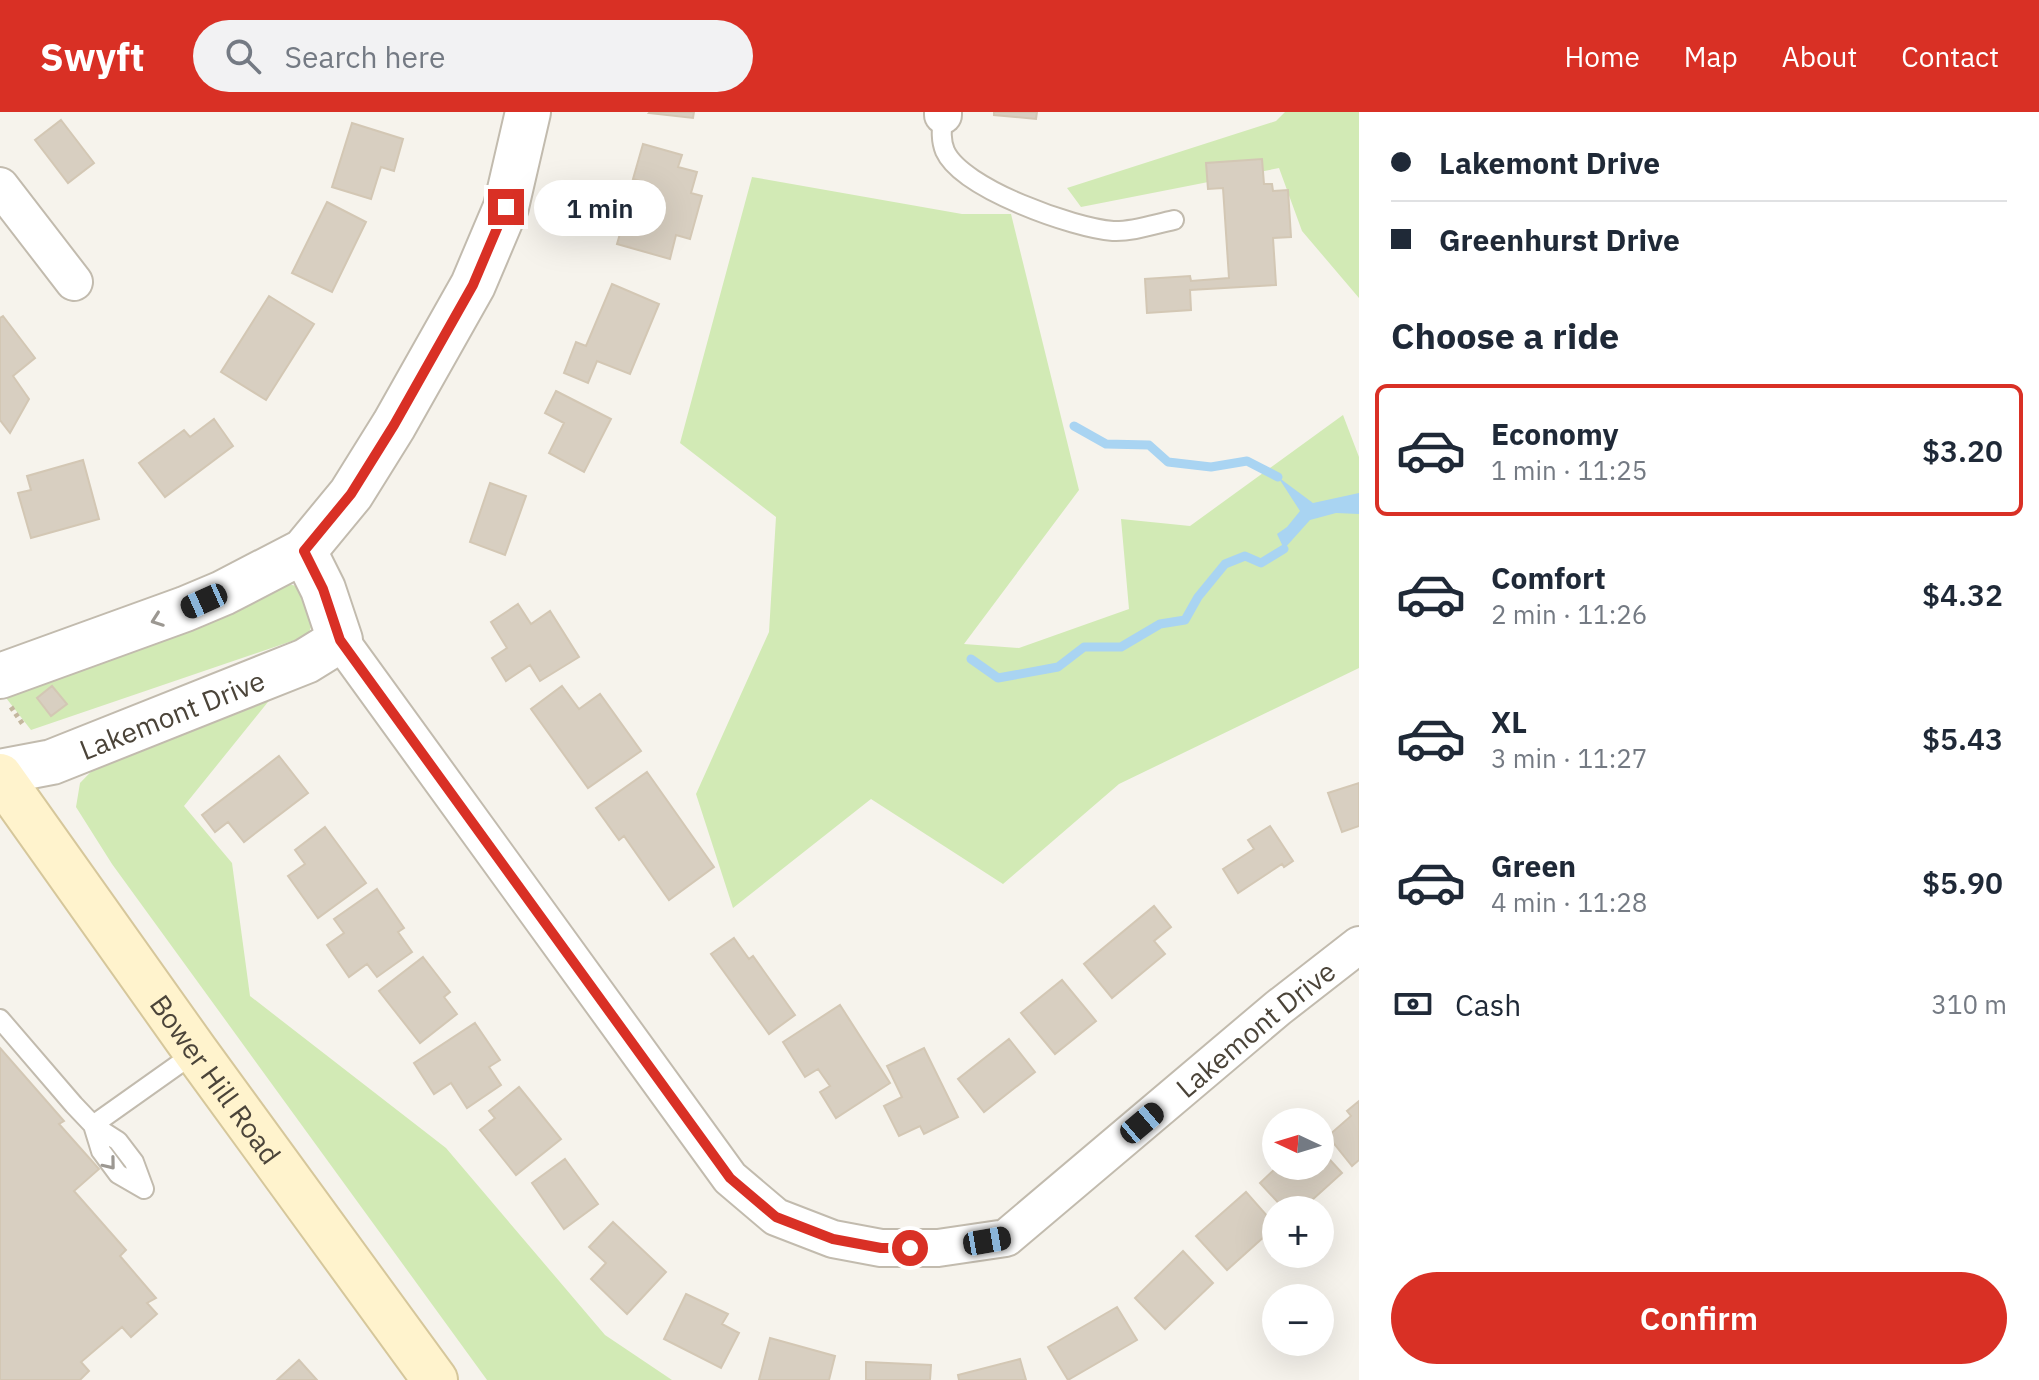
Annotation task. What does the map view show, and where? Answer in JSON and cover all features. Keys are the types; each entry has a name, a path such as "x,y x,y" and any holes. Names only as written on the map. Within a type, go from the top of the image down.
{"main road":[{"name":"Bower Hill Road","path":"0,774 196,1052 435,1380"}],"street":[{"path":"0,676 185,609 304,551 351,494 473,285 506,207 528,112"},
{"path":"0,186 74,282"},
{"name":"Lakemont Drive","path":"304,551 323,589 340,640 730,1178 776,1217 833,1239 881,1248 938,1248 1006,1238 1278,1008 1359,945"},
{"name":"Lakemont Drive","path":"0,774 52,762 306,661 340,640"}],"lane":[{"path":"943,113 941,133 945,152 962,171 995,194 1097,229 1117,231 1174,220"},
{"path":"0,1019 93,1125 196,1052"}],"green space":[{"path":"1285,112 1359,112 1359,298 1302,231 1279,168 1081,207 1067,188 1276,121"},
{"path":"752,177 962,214 1011,214 1079,490 964,644 1019,648 1129,609 1121,519 1190,526 1343,415 1359,457 1359,668 1119,784 1003,884 871,799 733,908 696,794 769,632 776,517 680,443"},
{"path":"286,583 299,587 314,620 309,632 298,639 31,730 3,694"},
{"path":"276,692 184,806 232,863 250,996 446,1148 605,1335 672,1380 487,1380 112,864 76,807 80,783 116,746"}],"water":[{"path":"1278,477 1313,503 1359,493 1359,514 1336,513 1310,520 1284,549 1277,534 1300,511"}],"building":[{"path":"650,112 694,112 693,118"},
{"path":"994,112 1037,112 1036,119 994,115"},
{"path":"61,120 94,163 68,183 35,140"},
{"path":"352,123 403,139 394,171 381,167 371,199 332,187"},
{"path":"643,144 682,155 678,167 697,172 691,193 702,196 690,239 676,235 670,259 617,244 626,213 642,217 651,184 633,179"},
{"path":"1262,159 1264,184 1272,184 1273,191 1288,190 1291,237 1273,238 1276,285 1190,290 1191,310 1147,313 1145,279 1190,276 1191,281 1229,278 1223,188 1208,189 1206,163"},
{"path":"327,202 366,222 332,292 292,273"},
{"path":"612,284 659,304 630,374 597,361 588,383 564,373 576,342 586,346"},
{"path":"269,296 314,324 266,400 221,372"},
{"path":"3,316 35,358 13,376 29,399 10,433 0,420 0,318"},
{"path":"556,391 611,419 584,472 549,453 564,423 545,413"},
{"path":"214,419 233,446 165,497 139,463 184,430 190,437"},
{"path":"83,460 99,519 31,538 18,493 31,490 27,476"},
{"path":"490,483 526,496 505,555 470,542"},
{"path":"518,604 531,624 550,611 579,657 540,681 530,665 506,681 492,658 507,648 491,622"},
{"path":"52,686 67,704 51,716 37,698"},
{"path":"562,686 579,709 600,694 641,751 588,788 531,709"},
{"path":"279,756 308,793 244,842 228,822 215,832 202,815"},
{"path":"647,772 714,867 669,900 624,836 619,840 596,808"},
{"path":"1359,783 1359,826 1342,832 1328,793"},
{"path":"1270,826 1293,861 1284,867 1282,864 1238,893 1223,869 1254,849 1248,840"},
{"path":"325,827 366,883 318,918 288,876 305,864 295,850"},
{"path":"377,889 404,928 398,932 412,952 377,977 367,964 349,977 327,945 344,933 334,919"},
{"path":"1154,906 1171,927 1154,941 1165,954 1112,998 1084,964"},
{"path":"734,938 749,959 753,956 795,1015 769,1034 711,954"},
{"path":"423,957 450,992 444,997 457,1014 420,1043 379,991"},
{"path":"1062,980 1096,1021 1055,1054 1021,1013"},
{"path":"840,1005 890,1083 836,1118 820,1092 830,1086 818,1069 805,1077 783,1042"},
{"path":"475,1023 500,1060 489,1067 501,1085 467,1108 451,1083 434,1094 414,1063"},
{"path":"1009,1039 1035,1072 984,1112 958,1079"},
{"path":"0,1048 64,1121 59,1124 99,1169 74,1191 126,1250 120,1256 156,1298 147,1303 157,1314 131,1337 122,1327 81,1362 89,1371 80,1380 0,1380"},
{"path":"924,1048 958,1117 924,1134 920,1126 899,1136 884,1106 902,1097 887,1066"},
{"path":"519,1087 561,1139 516,1175 480,1130 495,1118 489,1111"},
{"path":"1359,1101 1359,1160 1352,1166 1334,1144 1334,1131 1351,1116 1347,1111"},
{"path":"565,1159 598,1204 564,1229 532,1183"},
{"path":"1334,1164 1342,1173 1317,1196 1272,1196 1260,1183 1263,1180 1334,1180"},
{"path":"1246,1192 1262,1210 1262,1239 1227,1270 1196,1236"},
{"path":"613,1222 666,1272 627,1314 591,1279 606,1263 589,1247"},
{"path":"1183,1251 1213,1283 1165,1329 1135,1298"},
{"path":"686,1294 728,1314 722,1324 739,1333 721,1368 664,1339"},
{"path":"1117,1307 1137,1340 1068,1380 1048,1347"},
{"path":"770,1338 835,1356 829,1380 759,1380"},
{"path":"1020,1359 1026,1380 959,1380 958,1375"},
{"path":"299,1360 317,1380 277,1380"},
{"path":"866,1362 931,1365 930,1380 866,1380"}],"waterway":[{"path":"1074,426 1106,444 1149,445 1168,462 1211,467 1247,461 1278,477"},
{"path":"971,659 998,678 1058,667 1084,647 1121,647 1160,624 1185,620 1198,597 1225,564 1245,556 1261,563 1284,549"}],"route":[{"path":"506,207 473,285 394,425 351,494 304,551 323,589 340,640 730,1178 776,1217 833,1239 881,1248 910,1248"}]}
